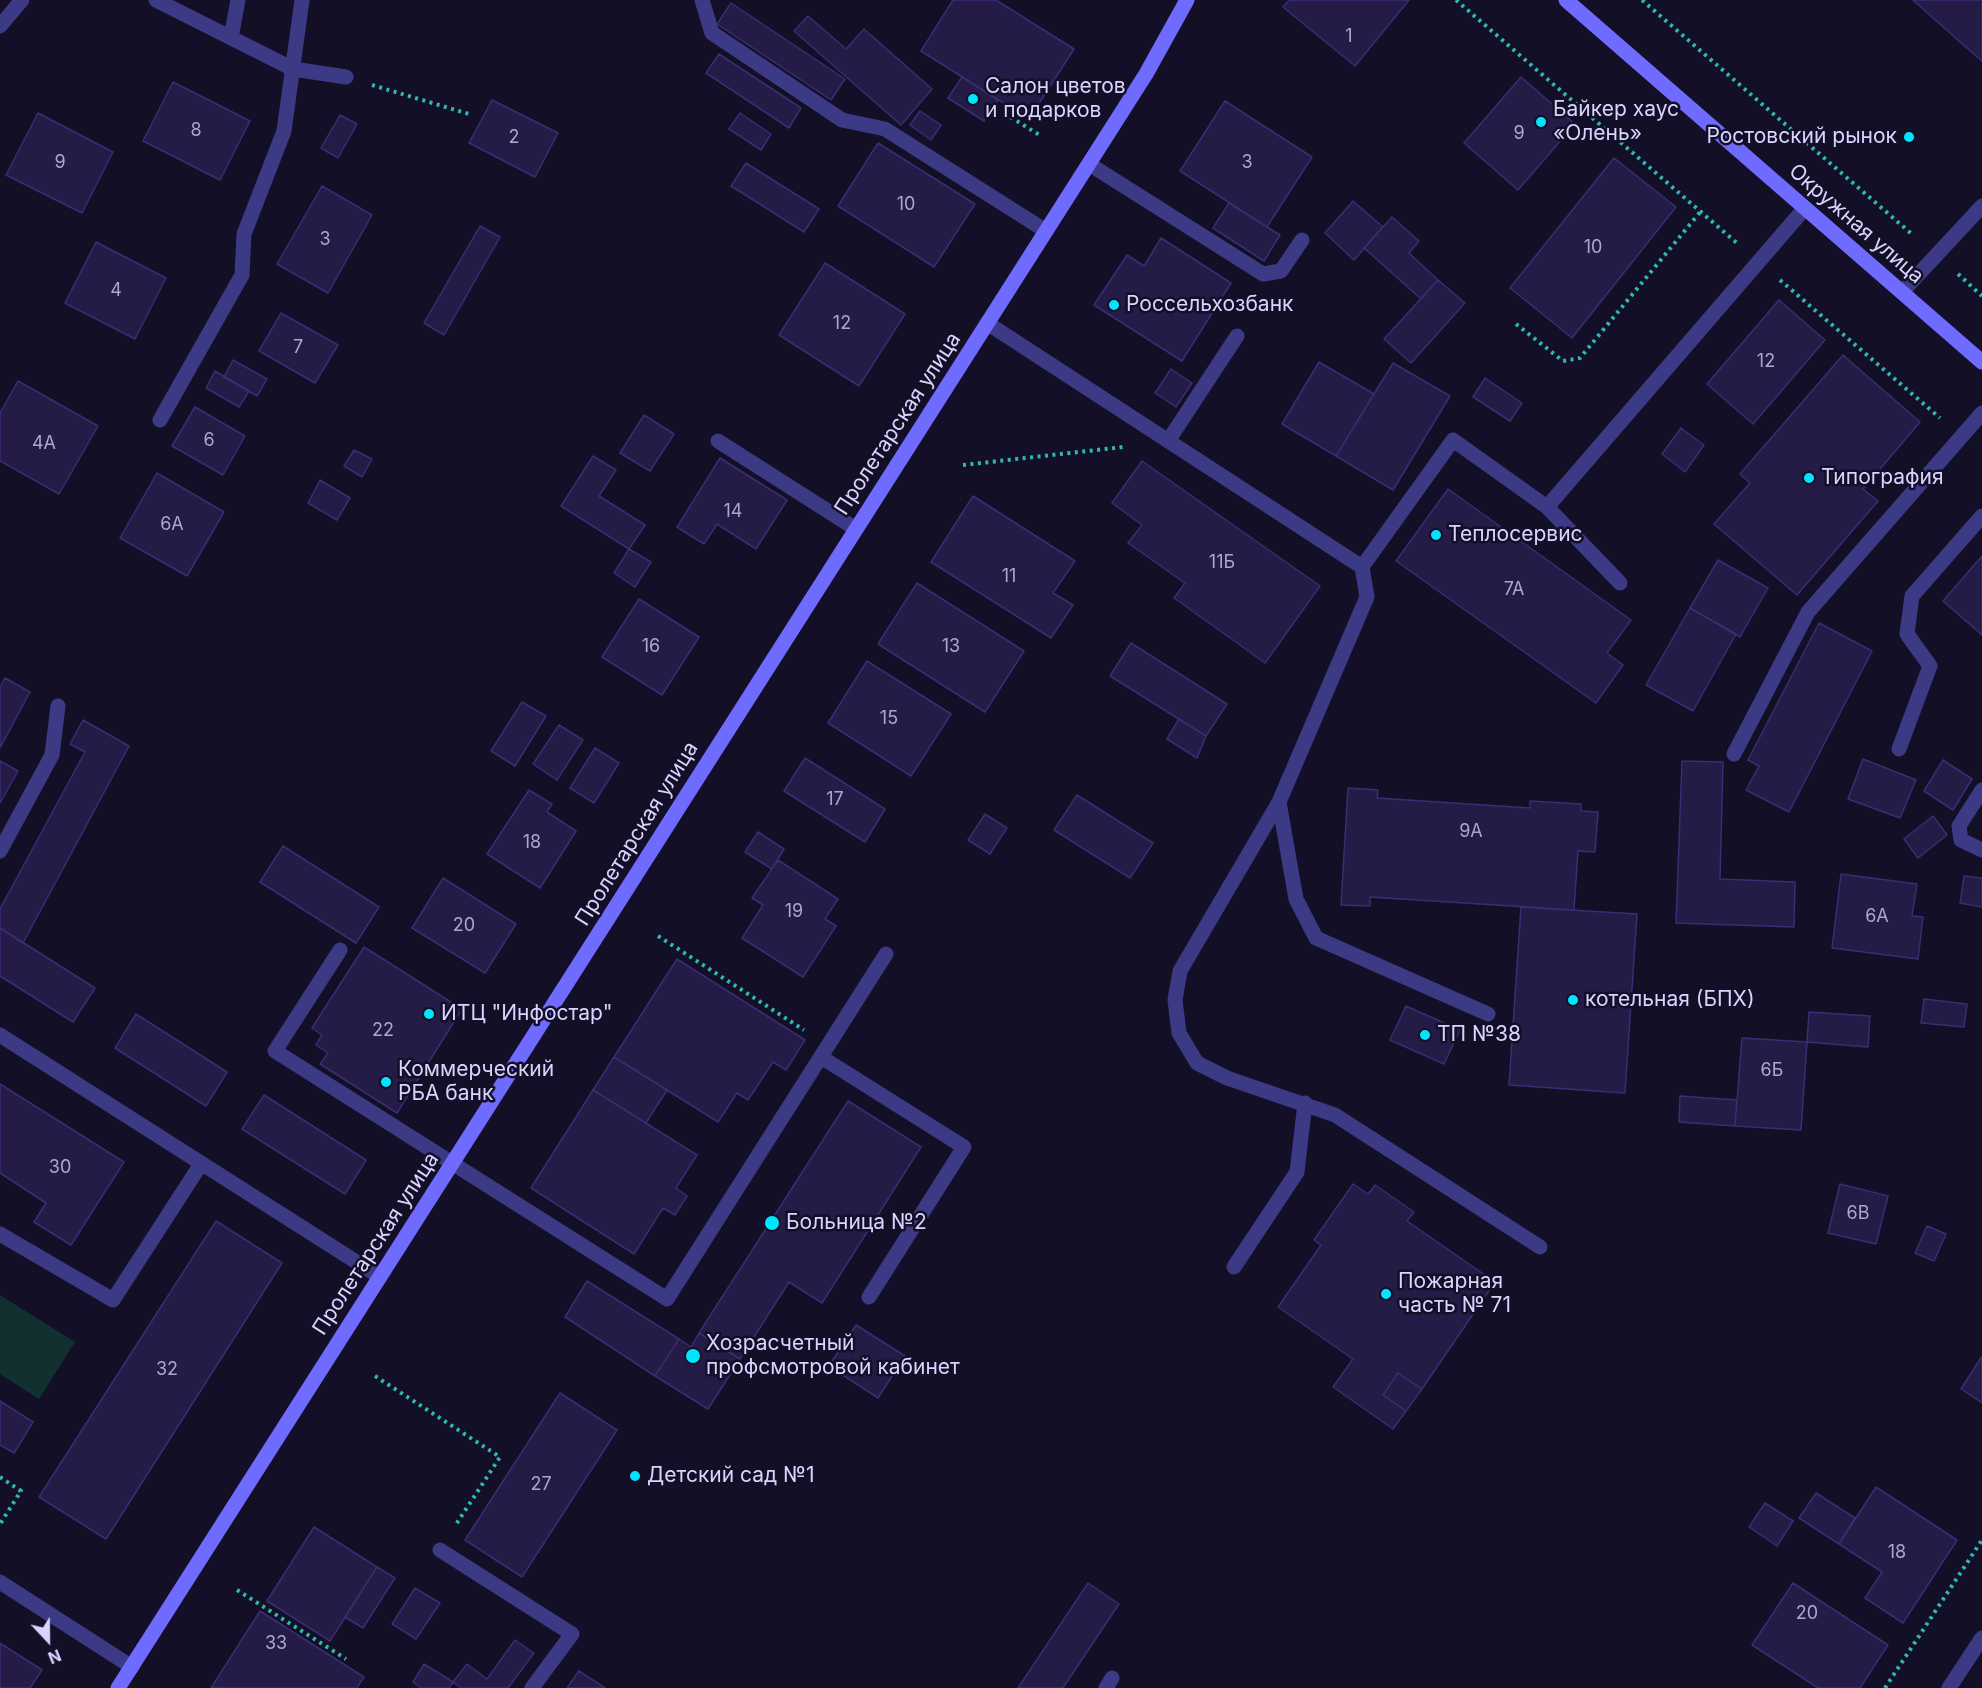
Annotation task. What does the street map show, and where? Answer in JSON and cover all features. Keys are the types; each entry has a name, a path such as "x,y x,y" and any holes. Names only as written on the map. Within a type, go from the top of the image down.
{"main road":[{"name":"Пролетарская улица","path":"118,1688 1089,164 1146,74 1188,0"},
{"name":"Окружная улица","path":"1566,0 1982,362"}],"street":[{"path":"0,26 22,0"},
{"path":"156,0 293,69 346,77"},
{"path":"231,38 238,0"},
{"path":"160,420 242,275 244,234 284,131 302,0"},
{"path":"702,0 712,33 777,77 842,120 885,129 1046,231"},
{"path":"1089,164 1263,274 1281,271 1302,240"},
{"path":"1902,292 1982,206"},
{"path":"1547,507 1805,208"},
{"path":"987,323 1362,567"},
{"path":"1168,441 1237,336"},
{"path":"1734,754 1808,612 1982,413"},
{"path":"1540,1247 1335,1115 1227,1078 1197,1064 1179,1034 1175,1000 1180,971 1279,802 1367,597 1362,567 1453,440 1547,507 1620,583"},
{"path":"718,441 856,529"},
{"path":"1899,749 1930,666 1907,634 1912,596 1982,516"},
{"path":"0,851 52,754 58,706"},
{"path":"1982,790 1959,826 1961,840 1982,850"},
{"path":"1279,802 1296,899 1316,938 1488,1014"},
{"path":"340,950 275,1052 666,1299 886,954"},
{"path":"0,1035 380,1277"},
{"path":"824,1051 964,1147 869,1297"},
{"path":"1234,1267 1297,1172 1305,1103"},
{"path":"0,1234 113,1300 201,1164"},
{"path":"440,1550 572,1634 532,1688"},
{"path":"0,1582 132,1667"},
{"path":"1949,1688 1982,1638"}],"path":[{"path":"1456,0 1962,436"},
{"path":"1642,0 1982,296"},
{"path":"346,77 469,114"},
{"path":"1004,113 1041,136"},
{"path":"1516,324 1563,361 1580,358 1701,211"},
{"path":"963,465 1168,441"},
{"path":"658,936 824,1051"},
{"path":"375,1376 500,1457 440,1550"},
{"path":"0,1477 21,1491 0,1524"},
{"path":"1885,1688 1982,1540"},
{"path":"237,1590 346,1659"}],"green space":[{"path":"0,1295 75,1342 39,1399 0,1374"}],"building":[{"path":"953,0 996,0 1074,49 1029,119 921,51"},
{"path":"1289,0 1409,0 1355,66 1283,7"},
{"path":"1913,0 1982,0 1982,61 1960,42"},
{"path":"731,3 845,79 831,100 717,24"},
{"path":"808,16 846,49 864,29 932,89 901,125 794,31"},
{"path":"719,54 801,108 789,128 706,73"},
{"name":"Салон цветов и подарков","path":"962,77 998,100 984,121 948,98"},
{"path":"1521,77 1575,124 1518,190 1464,143"},
{"path":"173,82 250,121 220,180 143,141"},
{"path":"492,100 558,133 535,177 469,143"},
{"path":"1225,101 1312,157 1267,227 1180,171"},
{"path":"920,111 941,125 931,140 910,125"},
{"path":"38,113 113,152 82,213 6,175"},
{"path":"740,113 771,134 761,150 729,129"},
{"path":"340,115 357,124 338,158 321,148"},
{"path":"878,143 975,204 934,267 838,206"},
{"path":"1614,158 1676,207 1572,338 1510,288"},
{"path":"746,163 819,209 804,232 731,186"},
{"path":"322,186 372,215 328,293 277,264"},
{"path":"1353,201 1383,227 1354,260 1325,233"},
{"path":"1229,203 1280,235 1264,261 1213,228"},
{"path":"1392,217 1419,241 1409,253 1438,280 1421,299 1364,248"},
{"path":"480,226 500,237 444,335 424,323"},
{"path":"1161,238 1231,283 1182,361 1094,305 1127,255 1144,266"},
{"path":"96,242 166,278 135,339 65,303"},
{"path":"825,263 905,314 859,386 779,335"},
{"path":"1438,280 1465,303 1411,363 1384,339"},
{"path":"1779,300 1825,340 1753,424 1707,384"},
{"path":"281,313 338,345 315,383 259,351"},
{"name":"Типография","path":"1843,355 1920,422 1863,489 1878,501 1797,595 1714,524 1750,483 1740,474"},
{"path":"233,360 267,379 257,396 224,377"},
{"path":"1319,362 1374,394 1336,456 1282,424"},
{"path":"1393,363 1450,396 1393,490 1336,456"},
{"path":"1171,369 1192,383 1176,407 1155,393"},
{"path":"215,371 249,391 239,407 206,388"},
{"path":"1485,378 1522,403 1510,421 1473,397"},
{"path":"18,381 98,426 59,494 0,461 0,413"},
{"path":"195,407 245,436 223,475 172,446"},
{"path":"644,415 674,434 650,471 620,453"},
{"path":"1681,428 1704,445 1685,472 1662,454"},
{"path":"354,450 372,459 362,477 344,466"},
{"path":"593,456 616,470 599,496 645,525 629,549 561,506"},
{"path":"720,458 787,500 756,549 717,524 704,544 677,527"},
{"path":"1142,461 1320,586 1265,663 1174,598 1185,583 1128,543 1142,525 1112,503"},
{"path":"157,473 224,512 187,576 120,538"},
{"path":"320,480 350,498 337,520 308,503"},
{"path":"1448,489 1631,620 1607,653 1623,665 1596,703 1396,561"},
{"path":"973,496 1075,561 1053,593 1073,605 1051,638 931,562"},
{"path":"629,549 651,562 635,587 614,573"},
{"path":"1982,556 1982,635 1943,601"},
{"path":"1718,560 1768,588 1740,637 1690,608"},
{"path":"917,583 1024,651 985,712 878,644"},
{"path":"639,599 699,637 662,695 602,657"},
{"path":"1690,608 1736,634 1693,711 1646,685"},
{"path":"1819,623 1872,651 1789,812 1746,790 1759,766 1748,760"},
{"path":"1131,643 1227,704 1206,736 1110,676"},
{"path":"867,661 951,714 911,776 828,723"},
{"path":"5,678 30,692 0,748 0,687"},
{"path":"522,702 546,716 515,766 491,751"},
{"path":"1179,719 1206,736 1197,758 1167,739"},
{"path":"83,720 129,746 23,943 0,928 0,909 85,752 70,744"},
{"path":"559,725 583,740 557,780 533,764"},
{"path":"595,748 619,763 594,803 570,788"},
{"path":"805,758 885,809 865,842 784,791"},
{"path":"1863,759 1916,780 1900,818 1848,799"},
{"path":"1943,760 1972,779 1953,810 1924,791"},
{"path":"0,761 18,771 0,803"},
{"path":"1682,761 1723,762 1720,879 1795,882 1794,927 1676,923"},
{"path":"1348,788 1378,790 1377,798 1530,808 1530,801 1581,804 1581,811 1598,812 1595,852 1578,851 1574,910 1370,897 1370,906 1341,905"},
{"path":"529,790 552,804 547,812 576,831 540,888 487,854"},
{"path":"1077,795 1153,843 1130,878 1054,830"},
{"path":"985,814 1007,828 990,854 968,840"},
{"path":"1933,816 1947,835 1918,858 1904,839"},
{"path":"758,832 784,849 772,869 745,852"},
{"path":"283,846 379,907 356,943 260,882"},
{"path":"778,860 838,899 825,919 836,926 803,977 742,938 763,905 752,898"},
{"path":"1841,874 1917,884 1912,916 1923,917 1918,959 1832,948"},
{"path":"1964,876 1982,878 1982,907 1960,903"},
{"path":"443,878 516,924 485,973 412,928"},
{"name":"котельная (БПХ)","path":"1521,907 1637,914 1625,1093 1509,1085"},
{"path":"0,928 95,988 73,1022 0,976"},
{"path":"364,947 462,1009 397,1113 320,1064 328,1053 316,1045 322,1035 312,1028"},
{"path":"677,959 805,1040 786,1070 773,1062 748,1100 737,1093 718,1122 614,1057"},
{"path":"1924,999 1967,1004 1964,1027 1921,1023"},
{"name":"ТП №38","path":"1406,1006 1460,1030 1444,1064 1390,1040"},
{"path":"1809,1012 1870,1016 1868,1047 1807,1042"},
{"path":"136,1014 227,1072 206,1106 115,1048"},
{"path":"1742,1038 1807,1042 1801,1130 1735,1126"},
{"path":"614,1057 667,1090 646,1123 593,1090"},
{"path":"0,1084 124,1162 71,1245 34,1222 46,1203 0,1173"},
{"path":"593,1090 697,1155 676,1188 687,1196 675,1215 663,1208 634,1254 531,1188"},
{"path":"264,1095 366,1160 345,1194 242,1129"},
{"path":"1680,1096 1737,1100 1735,1126 1679,1122"},
{"path":"848,1101 921,1147 822,1303 789,1282 740,1359 699,1333"},
{"name":"Пожарная часть № 71","path":"1353,1184 1368,1194 1375,1185 1414,1212 1407,1221 1495,1282 1422,1389 1398,1373 1383,1395 1406,1411 1393,1429 1333,1387 1353,1359 1278,1307 1321,1245 1314,1240"},
{"path":"1840,1184 1888,1196 1876,1244 1828,1233"},
{"path":"216,1221 282,1263 106,1539 39,1497"},
{"path":"1927,1226 1946,1234 1934,1261 1915,1253"},
{"path":"587,1281 679,1339 655,1376 565,1317"},
{"path":"856,1325 905,1356 878,1398 829,1366"},
{"path":"699,1333 740,1359 708,1409 655,1376 679,1339 691,1347"},
{"path":"1982,1356 1982,1403 1961,1389"},
{"path":"1398,1373 1422,1389 1406,1411 1383,1395"},
{"path":"560,1393 617,1430 522,1577 465,1540"},
{"path":"0,1401 33,1422 14,1453 0,1445"},
{"path":"1876,1487 1957,1540 1903,1623 1865,1598 1882,1572 1839,1544"},
{"path":"1816,1493 1855,1518 1839,1544 1799,1518"},
{"path":"1765,1503 1793,1521 1777,1546 1749,1527"},
{"path":"314,1527 377,1567 330,1641 267,1601"},
{"path":"377,1567 395,1578 363,1628 345,1617"},
{"path":"1088,1583 1119,1604 1063,1688 1018,1688"},
{"path":"1793,1583 1888,1645 1860,1688 1818,1688 1752,1645"},
{"path":"415,1588 440,1603 416,1639 392,1624"},
{"path":"260,1611 364,1677 357,1688 211,1688"},
{"path":"515,1640 534,1653 508,1688 461,1688 453,1682 467,1664 487,1679"},
{"path":"0,1643 42,1670 30,1688 0,1688"},
{"path":"424,1664 453,1682 449,1688 421,1688 413,1682"},
{"path":"579,1671 605,1688 567,1688"}],"place":[{"name":"Салон цветов и подарков","path":"973,99"},
{"name":"Байкер хаус «Олень»","path":"1541,122"},
{"name":"Ростовский рынок","path":"1909,137"},
{"name":"Россельхозбанк","path":"1114,305"},
{"name":"Типография","path":"1809,478"},
{"name":"Теплосервис","path":"1436,535"},
{"name":"котельная (БПХ)","path":"1573,1000"},
{"name":"ИТЦ \"Инфостар\"","path":"429,1014"},
{"name":"ТП №38","path":"1425,1035"},
{"name":"Коммерческий РБА банк","path":"386,1082"},
{"name":"Больница №2","path":"772,1223"},
{"name":"Пожарная часть № 71","path":"1386,1294"},
{"name":"Хозрасчетный профсмотровой кабинет","path":"693,1356"},
{"name":"Детский сад №1","path":"635,1476"}]}
